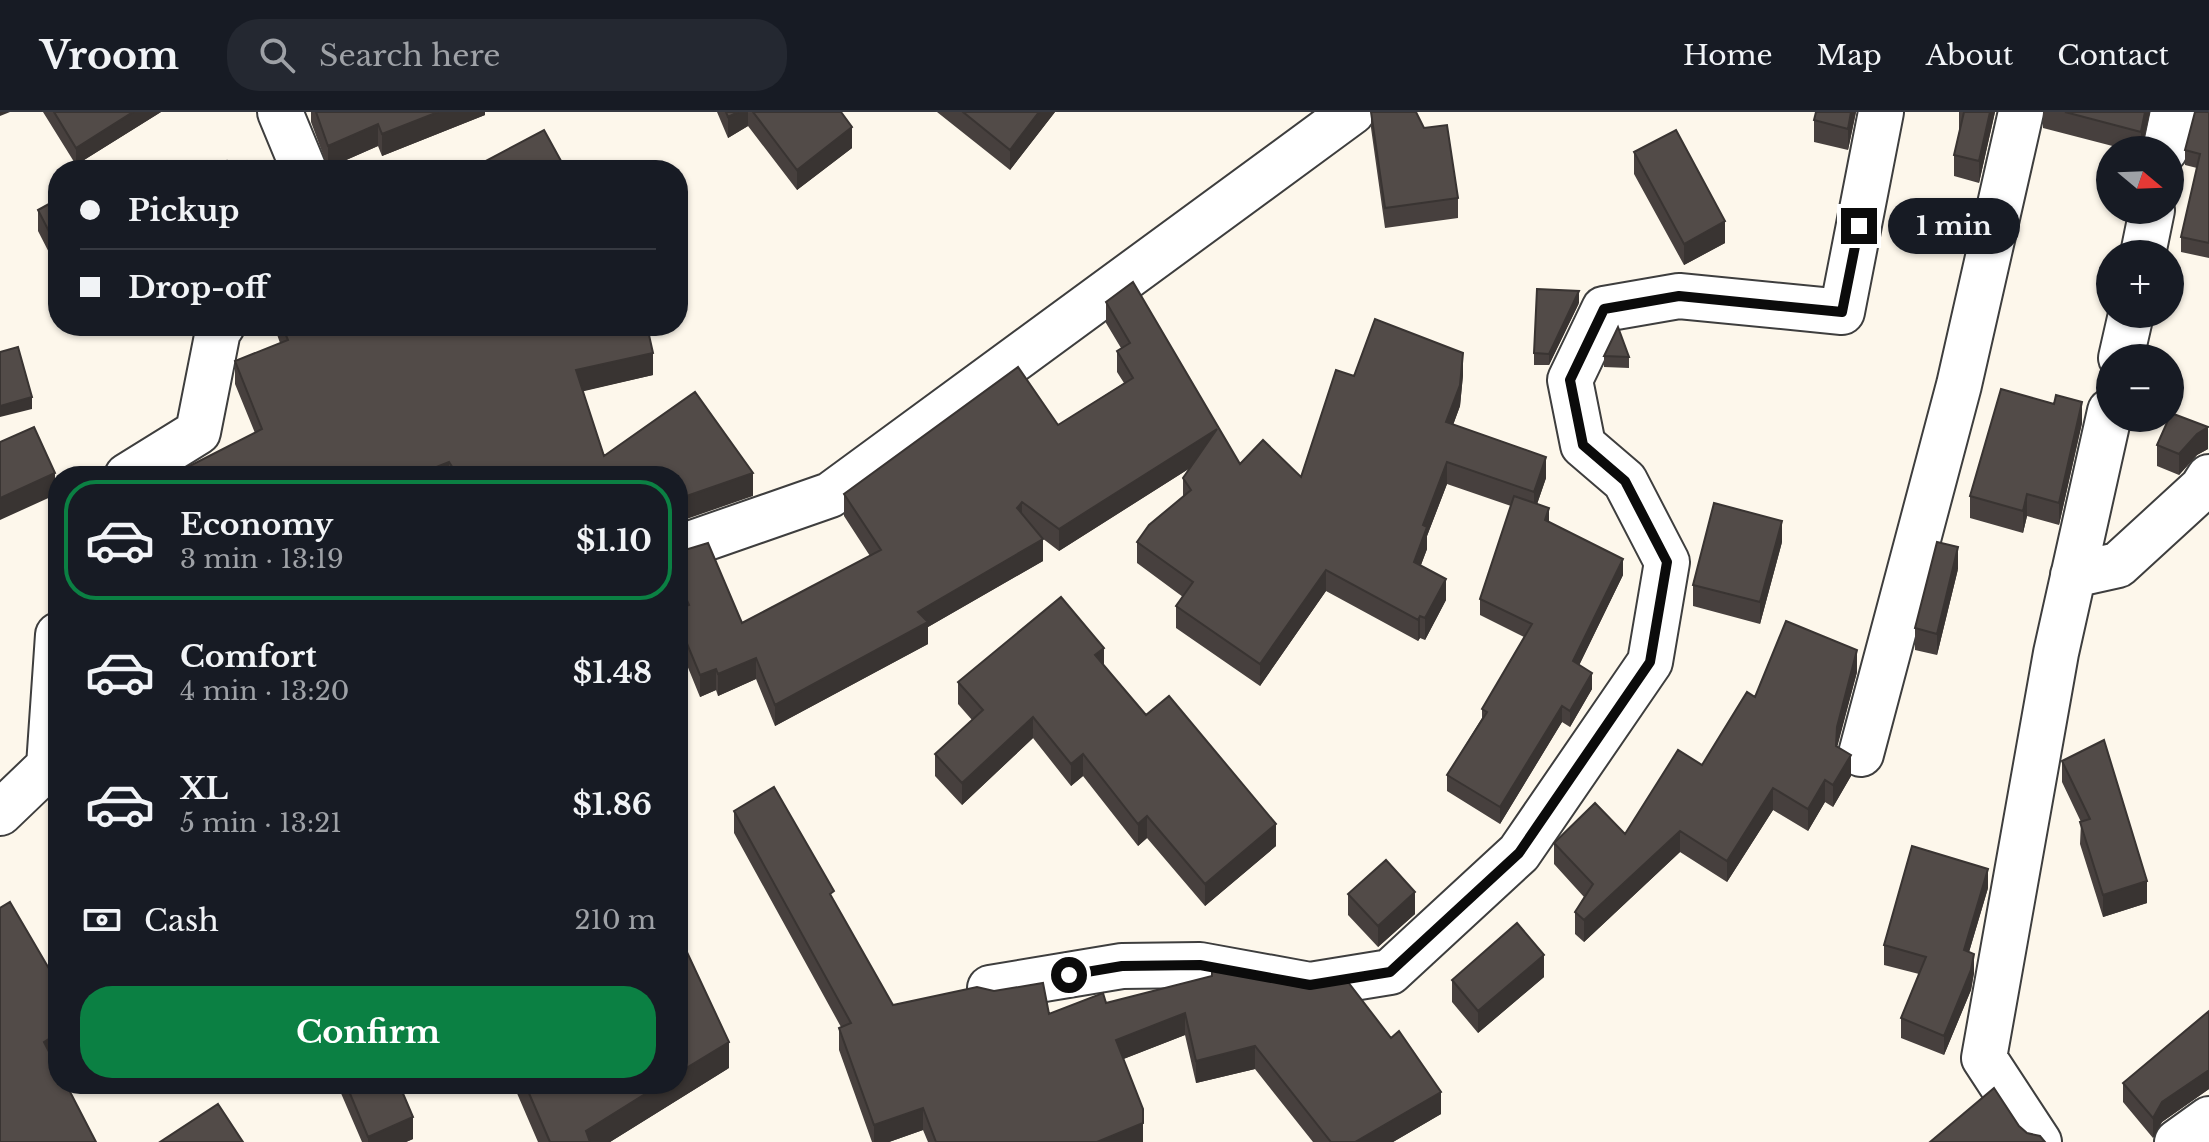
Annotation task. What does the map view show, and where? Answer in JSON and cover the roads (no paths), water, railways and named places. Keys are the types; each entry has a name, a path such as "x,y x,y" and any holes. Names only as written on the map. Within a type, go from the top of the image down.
{"street":[{"path":"280,112 300,160"},
{"path":"688,545 830,495 1352,112"},
{"path":"990,988 1122,966 1200,965 1310,985 1390,972 1519,853 1650,662 1667,562 1625,481 1583,445 1570,380 1604,309 1679,296 1842,312 1881,112"},
{"path":"1861,754 1959,385 2021,112"},
{"path":"2168,136 2173,112"},
{"path":"143,466 198,432 217,336"},
{"path":"2039,1142 1984,1058 2056,653 2105,432"},
{"path":"2073,575 2118,565 2202,488 2209,477"},
{"path":"0,813 48,769"},
{"path":"2177,1142 2209,1119"}]}
